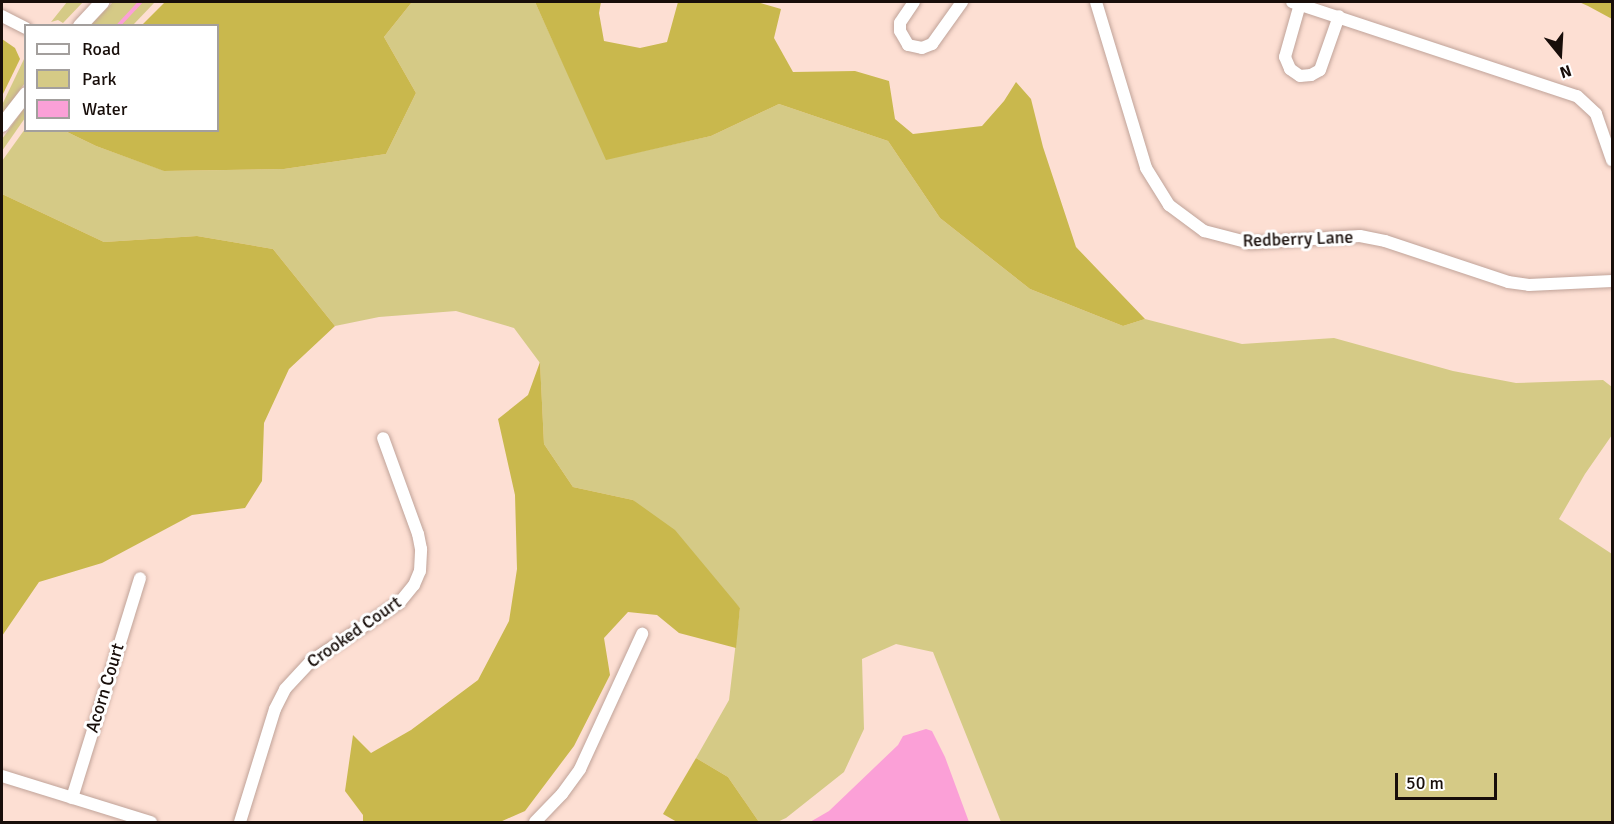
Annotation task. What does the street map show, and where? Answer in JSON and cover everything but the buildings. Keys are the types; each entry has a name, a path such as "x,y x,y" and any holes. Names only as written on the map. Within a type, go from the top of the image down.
{"street":[{"path":"82,24 102,2"},
{"path":"914,2 900,23 900,32 908,45 922,48 932,44 962,2"},
{"name":"Redberry Lane","path":"1096,2 1146,168 1169,205 1204,231 1250,243 1360,236 1385,241 1508,282 1529,285 1612,281"},
{"path":"1339,16 1320,70 1311,75 1300,76 1290,69 1285,57 1296,3 1339,16 1577,96 1596,114 1612,160"},
{"path":"2,16 24,27"},
{"path":"2,125 24,96"},
{"name":"Crooked Court","path":"240,822 275,709 285,689 310,662 400,602 414,585 420,571 422,549 418,534 383,438"},
{"name":"Acorn Court","path":"72,798 140,578"},
{"path":"535,822 562,794 580,769 642,634"},
{"path":"2,776 152,822"}],"green space":[{"path":"67,2 83,2 63,23 58,20 51,22"},
{"path":"113,2 155,2 134,24 92,24"},
{"path":"412,2 535,2 607,159 711,136 779,104 888,141 940,218 1030,289 1123,326 1145,319 1242,344 1334,338 1453,371 1516,383 1603,380 1612,387 1612,435 1585,474 1559,519 1612,554 1612,822 1001,822 933,652 896,644 862,659 864,729 844,772 786,818 777,822 759,822 728,777 696,758 729,700 740,608 633,500 573,487 544,444 540,363 514,328 456,311 379,317 335,326 273,249 197,236 104,242 2,194 2,161 24,130 67,132 96,146 165,171 284,169 386,154 416,93 384,37"},
{"path":"24,59 24,84 2,114 2,105"},
{"path":"24,108 24,119 2,151 2,139"}],"shaded area":[{"path":"165,2 412,2 384,37 416,93 386,154 284,169 164,171 96,146 67,132 219,132 219,24 143,24"},
{"path":"535,2 601,2 599,13 604,41 640,48 667,42 678,2 757,2 781,9 774,38 793,72 855,71 889,81 895,119 913,134 982,126 1004,101 1016,82 1031,99 1043,147 1076,247 1145,319 1123,326 1030,289 940,218 888,141 779,104 711,136 606,160"},
{"path":"1579,2 1612,2 1612,19 1588,6"},
{"path":"2,39 15,48 20,59 2,96"},
{"path":"2,194 104,242 197,236 273,249 335,326 289,369 264,423 262,481 245,508 192,515 102,563 39,582 2,636"},
{"path":"540,362 544,444 573,487 633,500 675,530 740,608 736,648 679,633 657,615 628,612 604,638 610,675 574,746 525,811 500,822 363,822 363,815 345,791 353,735 371,753 411,730 478,680 509,621 517,569 515,495 498,419 528,395"},
{"path":"696,758 728,777 759,822 677,822 663,814"}],"water":[{"path":"926,729 932,731 945,757 969,822 810,822 829,811 898,745 903,736"}],"waterway":[{"path":"120,24 140,2"}]}
